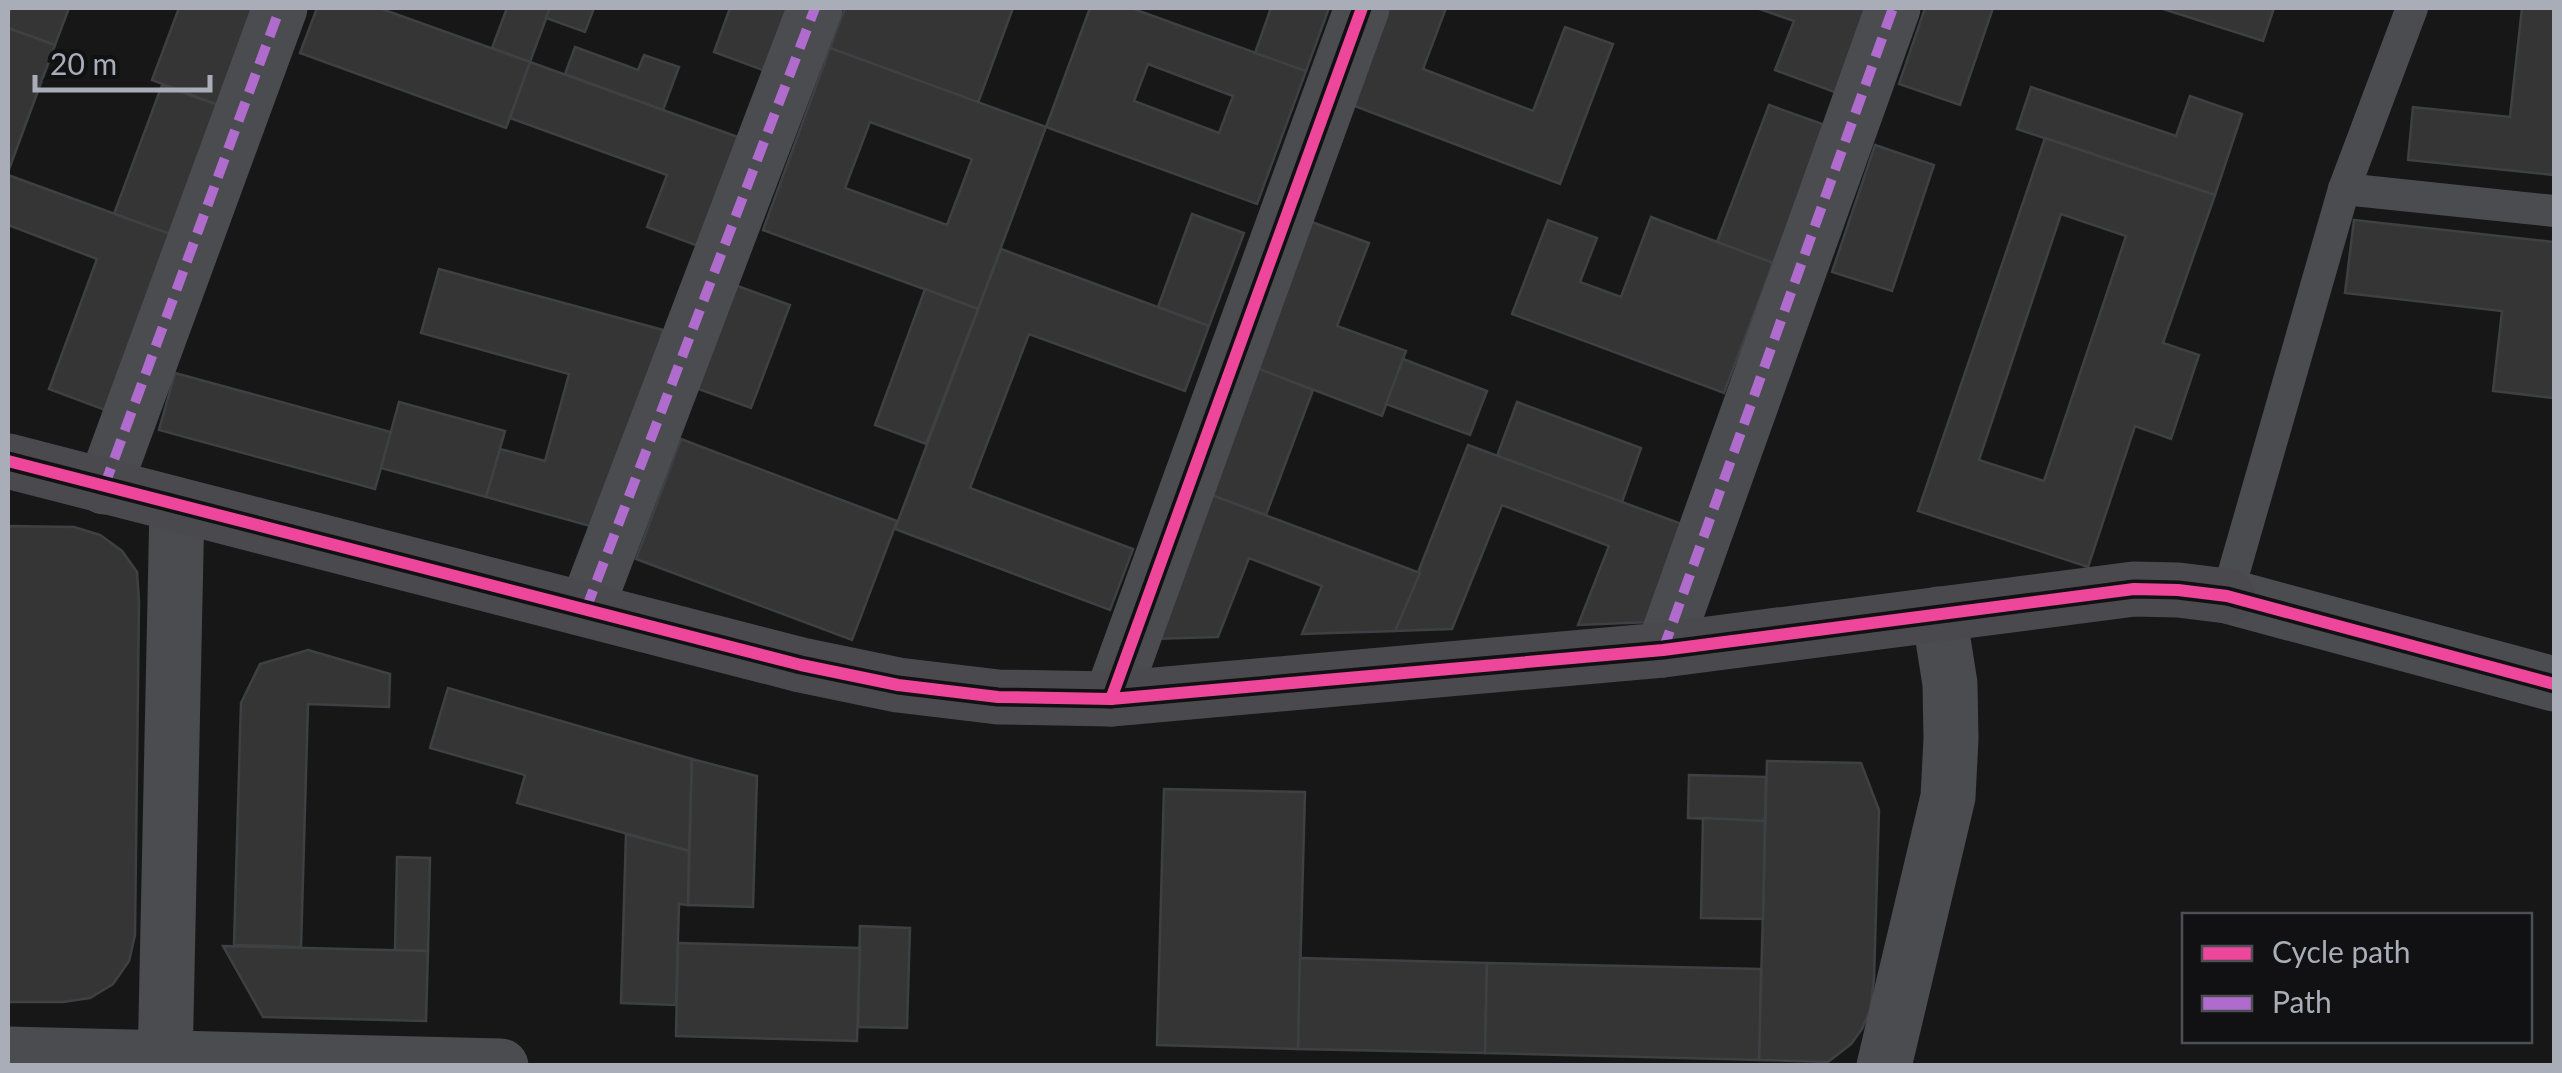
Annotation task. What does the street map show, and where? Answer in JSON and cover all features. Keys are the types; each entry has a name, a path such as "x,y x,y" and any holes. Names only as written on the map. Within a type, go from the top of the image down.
{"street":[{"path":"104,487 280,8"},
{"path":"586,609 815,8"},
{"path":"1110,699 1362,8"},
{"path":"1662,650 1893,8"},
{"path":"8,461 802,665 898,686 998,696 1110,699 1662,650 2134,589 2227,596 2554,684"},
{"path":"165,1062 177,506"},
{"path":"1884,1066 1948,797 1950,684 1940,614"},
{"path":"8,1054 165,1062 501,1066"}],"lane":[{"path":"2227,596 2344,189 2412,8"},
{"path":"2344,189 2554,211"}],"building":[{"path":"11,8 69,8 55,45 8,28"},
{"path":"179,8 255,8 218,105 152,80"},
{"path":"317,8 379,8 530,62 506,128 300,53"},
{"path":"507,8 550,8 530,62 492,48"},
{"path":"550,8 594,8 585,32 546,18"},
{"path":"730,8 791,8 768,72 714,52"},
{"path":"845,8 1013,8 978,103 830,48"},
{"path":"1090,8 1131,8 1306,71 1257,204 1046,127","holes":["1148,64 1233,96 1219,133 1134,101"]},
{"path":"1271,8 1329,8 1306,71 1255,53"},
{"path":"1389,8 1446,8 1423,69 1533,111 1565,27 1613,44 1560,184 1352,105"},
{"path":"1757,8 1869,8 1837,93 1775,70 1794,21"},
{"path":"1925,8 1993,8 1960,105 1899,84"},
{"path":"2160,8 2274,8 2263,41"},
{"path":"2522,8 2554,8 2554,175 2408,160 2413,107 2510,117"},
{"path":"8,28 55,45 8,172"},
{"path":"575,47 638,70 644,55 679,67 663,110 565,74"},
{"path":"830,48 1046,127 978,309 763,230","holes":["870,122 972,159 947,225 845,188"]},
{"path":"530,62 738,137 698,246 647,227 667,175 510,118"},
{"path":"162,85 218,105 170,234 114,214"},
{"path":"2031,87 2176,136 2190,96 2242,114 2215,195 2017,129"},
{"path":"1769,105 1825,125 1773,263 1717,242"},
{"path":"2045,138 2215,195 2163,343 2199,355 2171,439 2135,426 2088,567 1918,511","holes":["2061,214 2126,236 2044,481 1979,460"]},
{"path":"1875,145 1934,165 1892,291 1832,272"},
{"path":"8,175 170,234 105,410 49,389 97,259 8,225"},
{"path":"1192,214 1244,233 1209,326 1158,307"},
{"path":"1651,217 1773,263 1724,393 1512,314 1548,220 1597,238 1580,282 1621,297"},
{"path":"2354,220 2554,242 2554,398 2493,391 2502,311 2345,293"},
{"path":"1309,221 1369,243 1337,326 1406,351 1382,416 1254,367"},
{"path":"1001,249 1209,326 1185,391 1029,334 970,488 1133,549 1110,610 895,529"},
{"path":"439,269 663,330 608,531 486,497 500,449 545,461 569,374 421,333"},
{"path":"732,284 790,305 751,408 693,387"},
{"path":"925,289 978,309 926,444 875,425"},
{"path":"1403,359 1487,391 1470,435 1386,404"},
{"path":"1254,367 1313,390 1266,515 1206,493"},
{"path":"175,373 391,432 375,489 159,430"},
{"path":"399,402 505,431 486,497 381,468"},
{"path":"1517,402 1641,448 1622,502 1497,456"},
{"path":"681,439 897,521 852,640 636,559"},
{"path":"1468,445 1687,526 1651,622 1578,625 1609,546 1502,505 1452,629 1395,631"},
{"path":"1206,493 1420,573 1395,631 1302,634 1322,586 1249,558 1218,637 1151,639"},
{"path":"8,526 74,527 100,535 122,551 137,572 135,935 129,961 113,984 90,998 63,1002 8,1002"},
{"path":"308,650 390,674 389,707 308,704 301,947 234,945 241,703 260,664"},
{"path":"448,688 692,759 689,851 517,803 525,775 430,748"},
{"path":"692,759 757,776 753,907 688,905"},
{"path":"1767,761 1861,763 1879,810 1870,1010 1851,1044 1828,1062 1759,1060"},
{"path":"1689,775 1766,777 1765,821 1688,818"},
{"path":"1164,789 1305,792 1298,1049 1157,1045"},
{"path":"1703,818 1765,821 1763,919 1701,918"},
{"path":"626,834 689,851 688,905 679,904 676,1005 621,1003"},
{"path":"397,857 430,858 428,951 395,950"},
{"path":"860,926 910,928 907,1028 858,1027"},
{"path":"678,943 860,948 857,1041 676,1036"},
{"path":"223,946 428,951 426,1021 263,1017"},
{"path":"1300,958 1487,963 1485,1053 1298,1049"},
{"path":"1487,963 1761,969 1759,1060 1485,1053"}],"marked path":[{"path":"104,487 280,8"},
{"path":"586,609 815,8"},
{"path":"1663,650 1893,8"}],"cycle path":[{"path":"1111,699 1362,8"},
{"path":"8,461 801,665 898,685 998,697 1111,699 1663,650 2134,589 2227,596 2554,684"}]}
